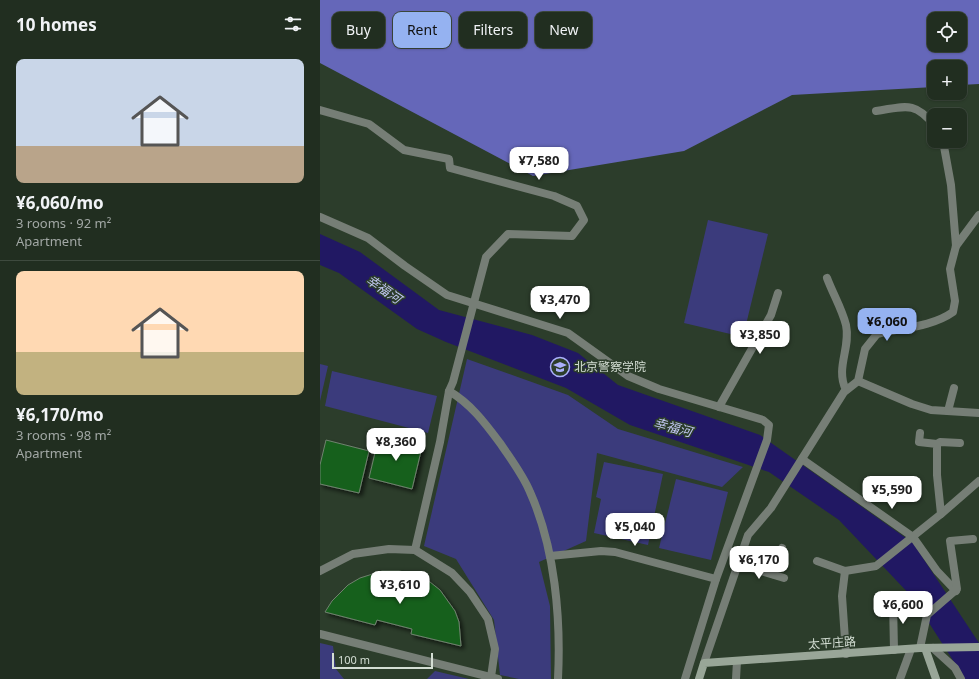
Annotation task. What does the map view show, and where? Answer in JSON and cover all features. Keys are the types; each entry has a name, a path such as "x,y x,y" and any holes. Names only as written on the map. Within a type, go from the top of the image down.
{"street":[{"path":"876,111 905,107 917,108 927,115"},
{"path":"320,110 369,124 404,150 449,159 450,168 554,196 577,206 584,220 572,236 508,234 486,257 460,357 449,391 440,442 415,550"},
{"path":"699,679 748,535 785,487 846,390 858,380 865,349 877,334 926,323 946,317 953,312 955,301 950,269 956,246 951,185 944,148"},
{"path":"956,246 979,215"},
{"path":"320,217 368,238 447,295 568,333 628,376 659,389 763,420 769,425 767,440 756,474 716,579 685,679"},
{"path":"827,278 846,326 842,381 846,390"},
{"path":"719,407 771,315 778,293"},
{"path":"858,380 912,404 931,410 979,413"},
{"path":"948,411 954,388"},
{"path":"449,391 460,397 484,420 530,491 550,556 560,641 558,679"},
{"path":"920,433 919,442 937,444 940,442 960,443"},
{"path":"937,444 937,475 941,514"},
{"path":"802,460 910,540 955,592"},
{"path":"817,561 845,571 876,566 886,560 979,481"},
{"path":"936,679 922,648 927,615 957,589 950,540 973,538"},
{"path":"772,574 782,548"},
{"path":"320,571 354,554 389,549 415,550 452,573 470,592 488,619 495,649 494,678 320,634"},
{"path":"550,556 615,552 716,579"},
{"path":"738,564 784,578"},
{"path":"845,571 842,596 846,654"},
{"path":"892,601 894,650"},
{"name":"太平庄路","path":"704,663 922,648 979,647"},
{"path":"937,648 955,668 961,679"},
{"path":"900,679 911,649"},
{"path":"736,679 737,661"}],"shaded area":[{"path":"320,0 979,0 979,84 967,85 967,60 927,60 927,87 792,95 684,151 533,176 320,63"},
{"path":"708,220 768,234 743,337 684,323"},
{"path":"467,359 568,395 618,429 743,467 722,487 597,453 586,541 539,562 550,606 551,679 519,679 500,675 494,620 456,559 424,546"},
{"path":"320,364 328,366 320,401"},
{"path":"332,371 437,396 428,433 325,406"},
{"path":"604,462 663,474 648,545 594,533 601,499 596,497"},
{"path":"676,479 728,492 711,560 659,548"},
{"path":"320,643 333,646 336,669 344,679 320,679"},
{"path":"435,671 469,679 427,679"}],"water":[{"name":"幸福河","path":"320,234 360,252 439,310 532,335 578,353 618,385 760,435 913,543 979,643 979,679 965,679 913,598 839,520 769,472 630,425 566,388 446,342 417,329 339,273 320,265"}],"building":[{"path":"379,436 422,447 412,489 369,478"},
{"path":"326,440 369,451 359,493 320,484 320,465"},
{"path":"382,571 399,571 410,573 430,582 440,590 455,611 459,622 461,646 411,634 412,629 377,620 375,625 325,612 332,601 348,585 360,578"}],"place":[{"name":"北京警察学院","path":"560,367"}]}
